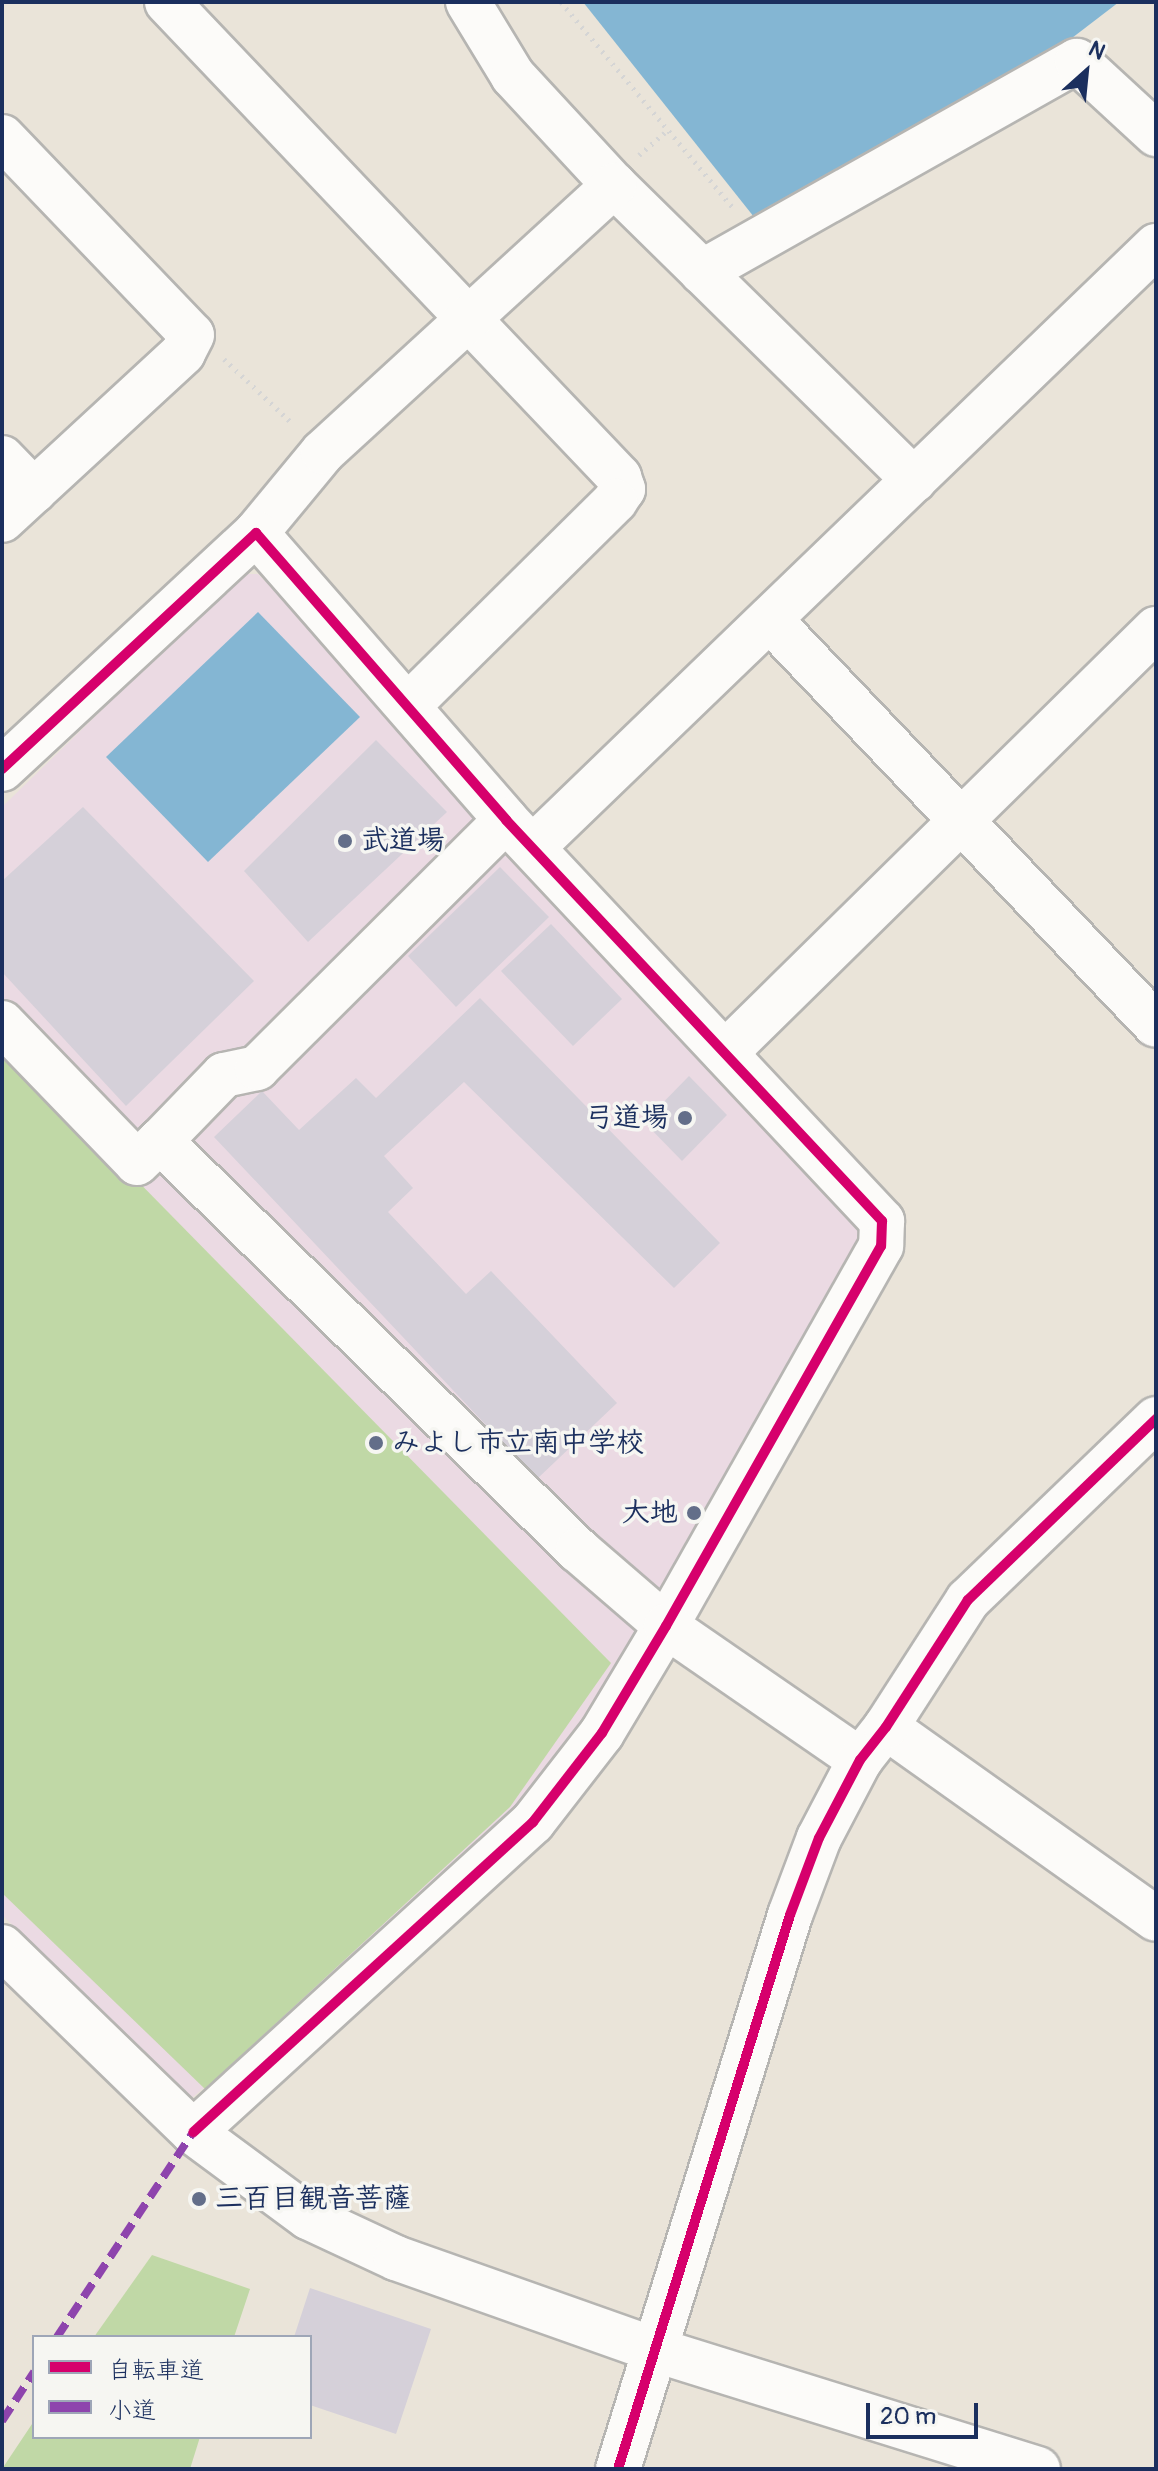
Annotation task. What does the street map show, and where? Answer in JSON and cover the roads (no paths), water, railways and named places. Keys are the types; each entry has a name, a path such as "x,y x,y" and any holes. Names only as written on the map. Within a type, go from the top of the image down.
{"street":[{"path":"167,2 619,477 623,489 615,501 409,705"},
{"path":"468,2 513,76 626,170 702,272 914,480"},
{"path":"702,272 1077,61 1156,134"},
{"path":"2,137 192,335 183,353 2,520"},
{"path":"2,769 256,533 323,452 626,170"},
{"path":"2,1023 137,1163 224,1075 257,1068 520,833 770,620 1156,246"},
{"path":"2,458 34,491"},
{"path":"193,2132 533,1822 602,1733 881,1246 882,1221 520,833 256,533"},
{"path":"770,620 1156,1025"},
{"path":"725,1053 958,820 1156,629"},
{"path":"160,1141 578,1550 666,1626 860,1760"},
{"path":"618,2469 790,1915 819,1838 860,1760 886,1727 968,1600 1156,1419"},
{"path":"886,1727 1156,1919"},
{"path":"2,1947 193,2132 308,2217 396,2258 656,2350 1038,2469"}],"water":[{"path":"583,2 1119,2 1038,64 754,217"},
{"path":"258,612 360,717 208,862 106,757"}],"place":[{"name":"武道場","path":"345,841"},
{"name":"弓道場","path":"685,1118"},
{"name":"みよし市立南中学校","path":"376,1443"},
{"name":"大地","path":"694,1513"},
{"name":"三百目観音菩薩","path":"199,2199"}]}
